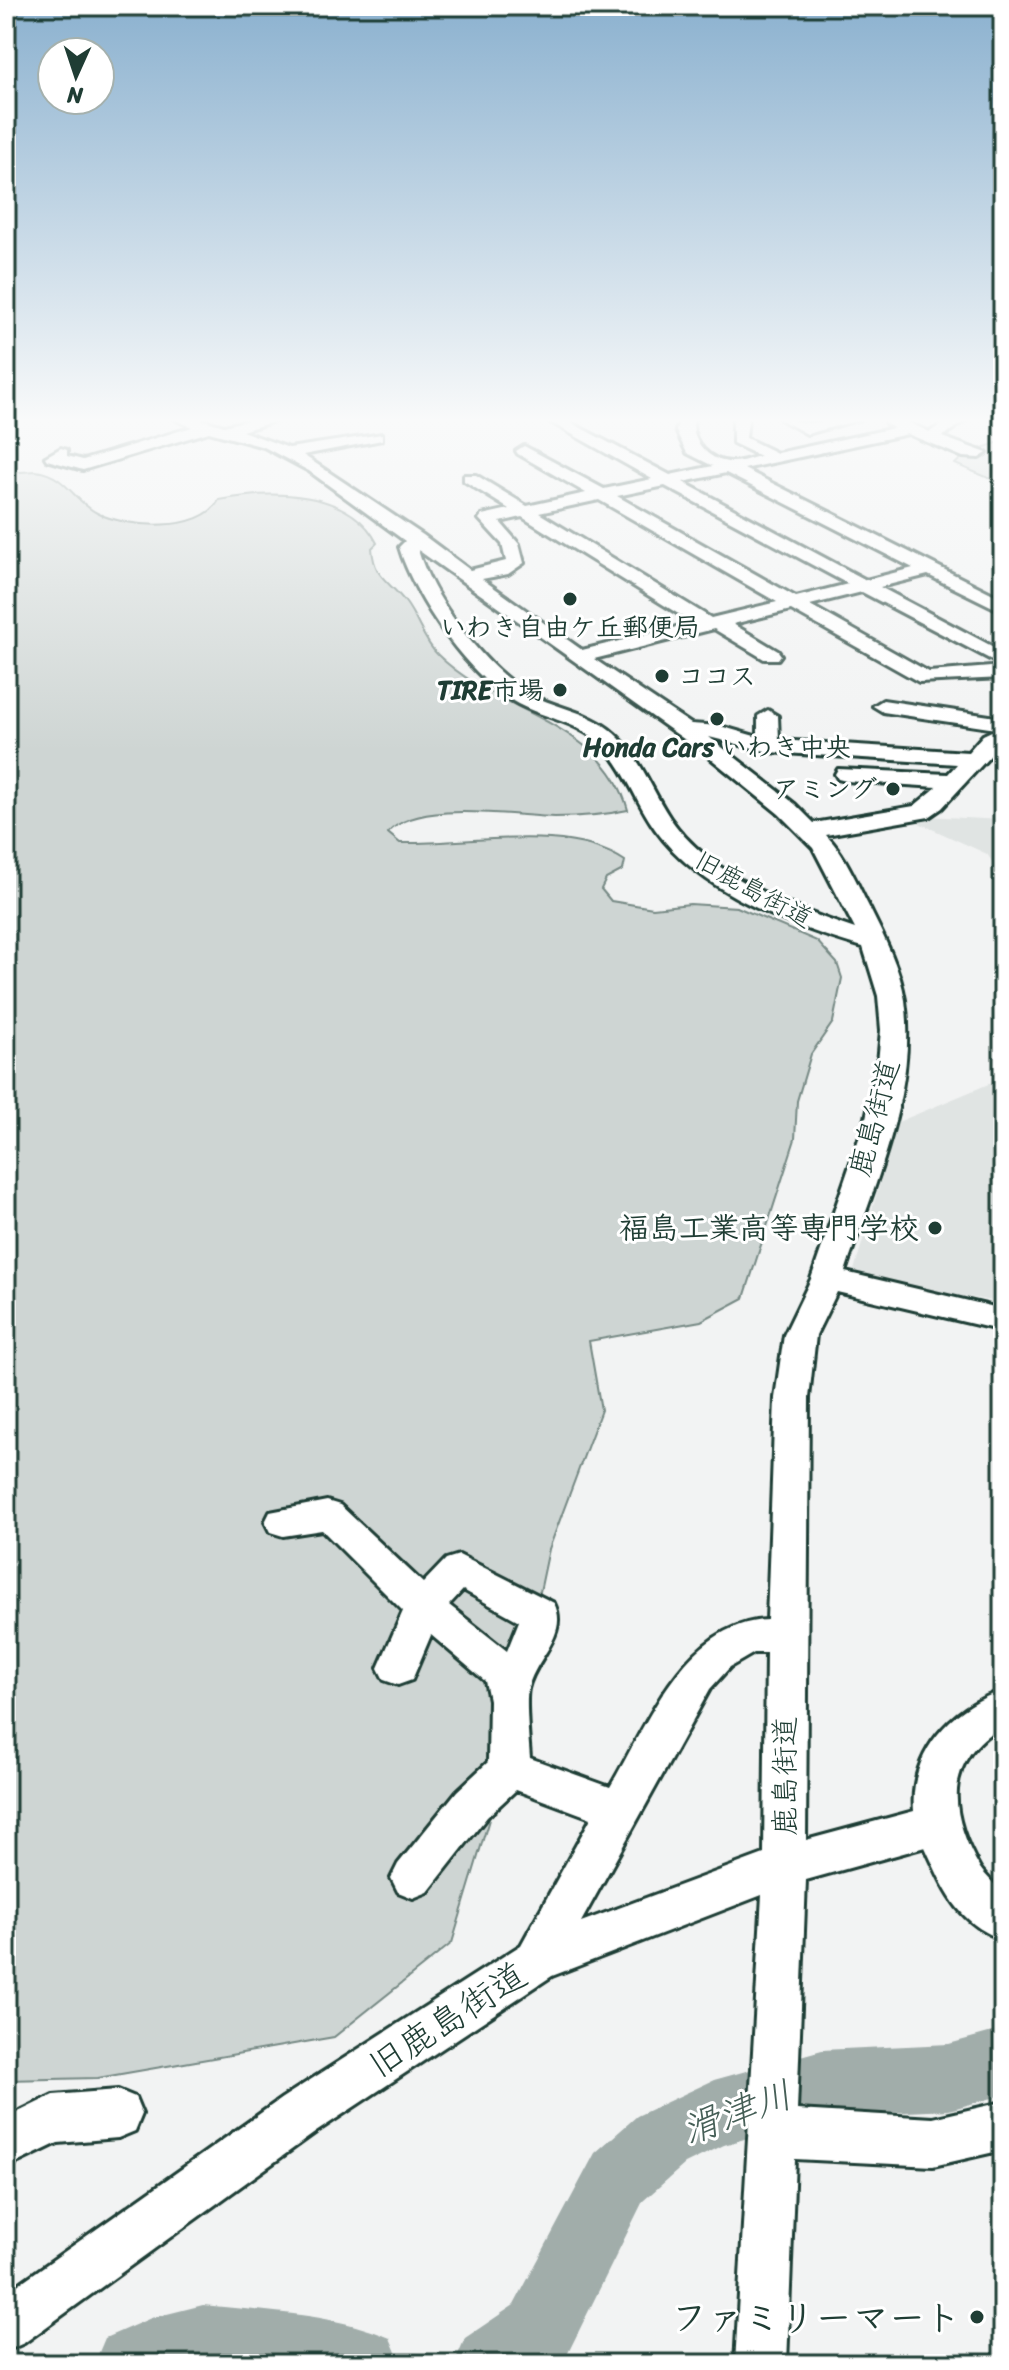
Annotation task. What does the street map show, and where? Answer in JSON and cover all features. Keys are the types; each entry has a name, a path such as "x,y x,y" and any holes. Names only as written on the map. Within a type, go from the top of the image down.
{"street":[{"name":"鹿島街道","path":"403,530 759,784 809,831 822,844 840,874 874,942 891,996 894,1030 892,1063 876,1130 827,1279 800,1335 792,1398 786,1636 785,1866 761,2364"},
{"path":"468,576 502,570 515,563 517,554 498,530"},
{"path":"556,530 771,655"},
{"path":"663,530 926,678 1003,672"},
{"path":"693,546 760,530 1003,660"},
{"path":"853,530 1003,606"},
{"name":"旧鹿島街道","path":"417,539 408,547 422,583 472,652 495,678 516,695 583,721 615,744 626,755 655,812 681,847 708,868 796,915 833,932 874,942"},
{"path":"578,657 931,569"},
{"path":"964,586 990,580"},
{"path":"990,701 1003,684"},
{"path":"883,706 1003,724"},
{"path":"768,716 769,746"},
{"path":"687,731 715,730 769,746 974,759"},
{"path":"809,831 921,812 934,803 991,740 1003,734"},
{"path":"846,774 953,781"},
{"path":"827,1279 1003,1320"},
{"path":"283,1522 327,1515 335,1520 424,1607 491,1660 503,1674 507,1690 509,1769 472,1804 413,1878"},
{"path":"398,1668 424,1607 459,1570 540,1614 536,1634 507,1690"},
{"name":"旧鹿島街道","path":"6,2325 299,2115 537,1960 681,1699 716,1655 749,1637 786,1636"},
{"path":"1003,1707 973,1723 942,1761 935,1794 937,1824 967,1889 983,1908 1003,1919"},
{"path":"509,1769 619,1809"},
{"path":"537,1960 785,1866 937,1824"},
{"path":"774,2105 933,2142 1003,2126"},
{"path":"6,2144 53,2119 118,2114"}],"shaded area":[{"path":"6,530 368,530 377,543 372,548 379,573 406,603 438,655 462,675 573,737 596,756 615,780 628,810 564,817 442,813 401,823 388,833 400,843 516,838 576,842 602,849 625,861 623,870 606,879 601,889 611,901 653,908 690,904 737,907 817,941 837,963 842,978 833,1022 811,1054 797,1101 795,1139 744,1298 701,1321 589,1341 601,1410 549,1549 499,1786 452,1943 334,2037 98,2078 6,2080"},
{"path":"926,816 1003,820 1003,878 987,854 919,823"},
{"name":"福島工業高等専門学校","path":"1003,1078 1003,1303 852,1277 898,1122"}],"waterway":[{"name":"滑津川","path":"491,2364 540,2331 619,2177 661,2140 714,2114 822,2083 949,2077 1003,2062"},
{"name":"滑津川","path":"131,2364 151,2355 203,2342 323,2355 364,2364"}],"place":[{"name":"いわき自由ケ丘郵便局","path":"570,599"},
{"name":"ココス","path":"662,676"},
{"name":"TIRE市場","path":"560,690"},
{"name":"Honda Cars いわき中央","path":"717,719"},
{"name":"アミング","path":"893,789"},
{"name":"福島工業高等専門学校","path":"935,1228"},
{"name":"ファミリーマート","path":"977,2317"}]}
